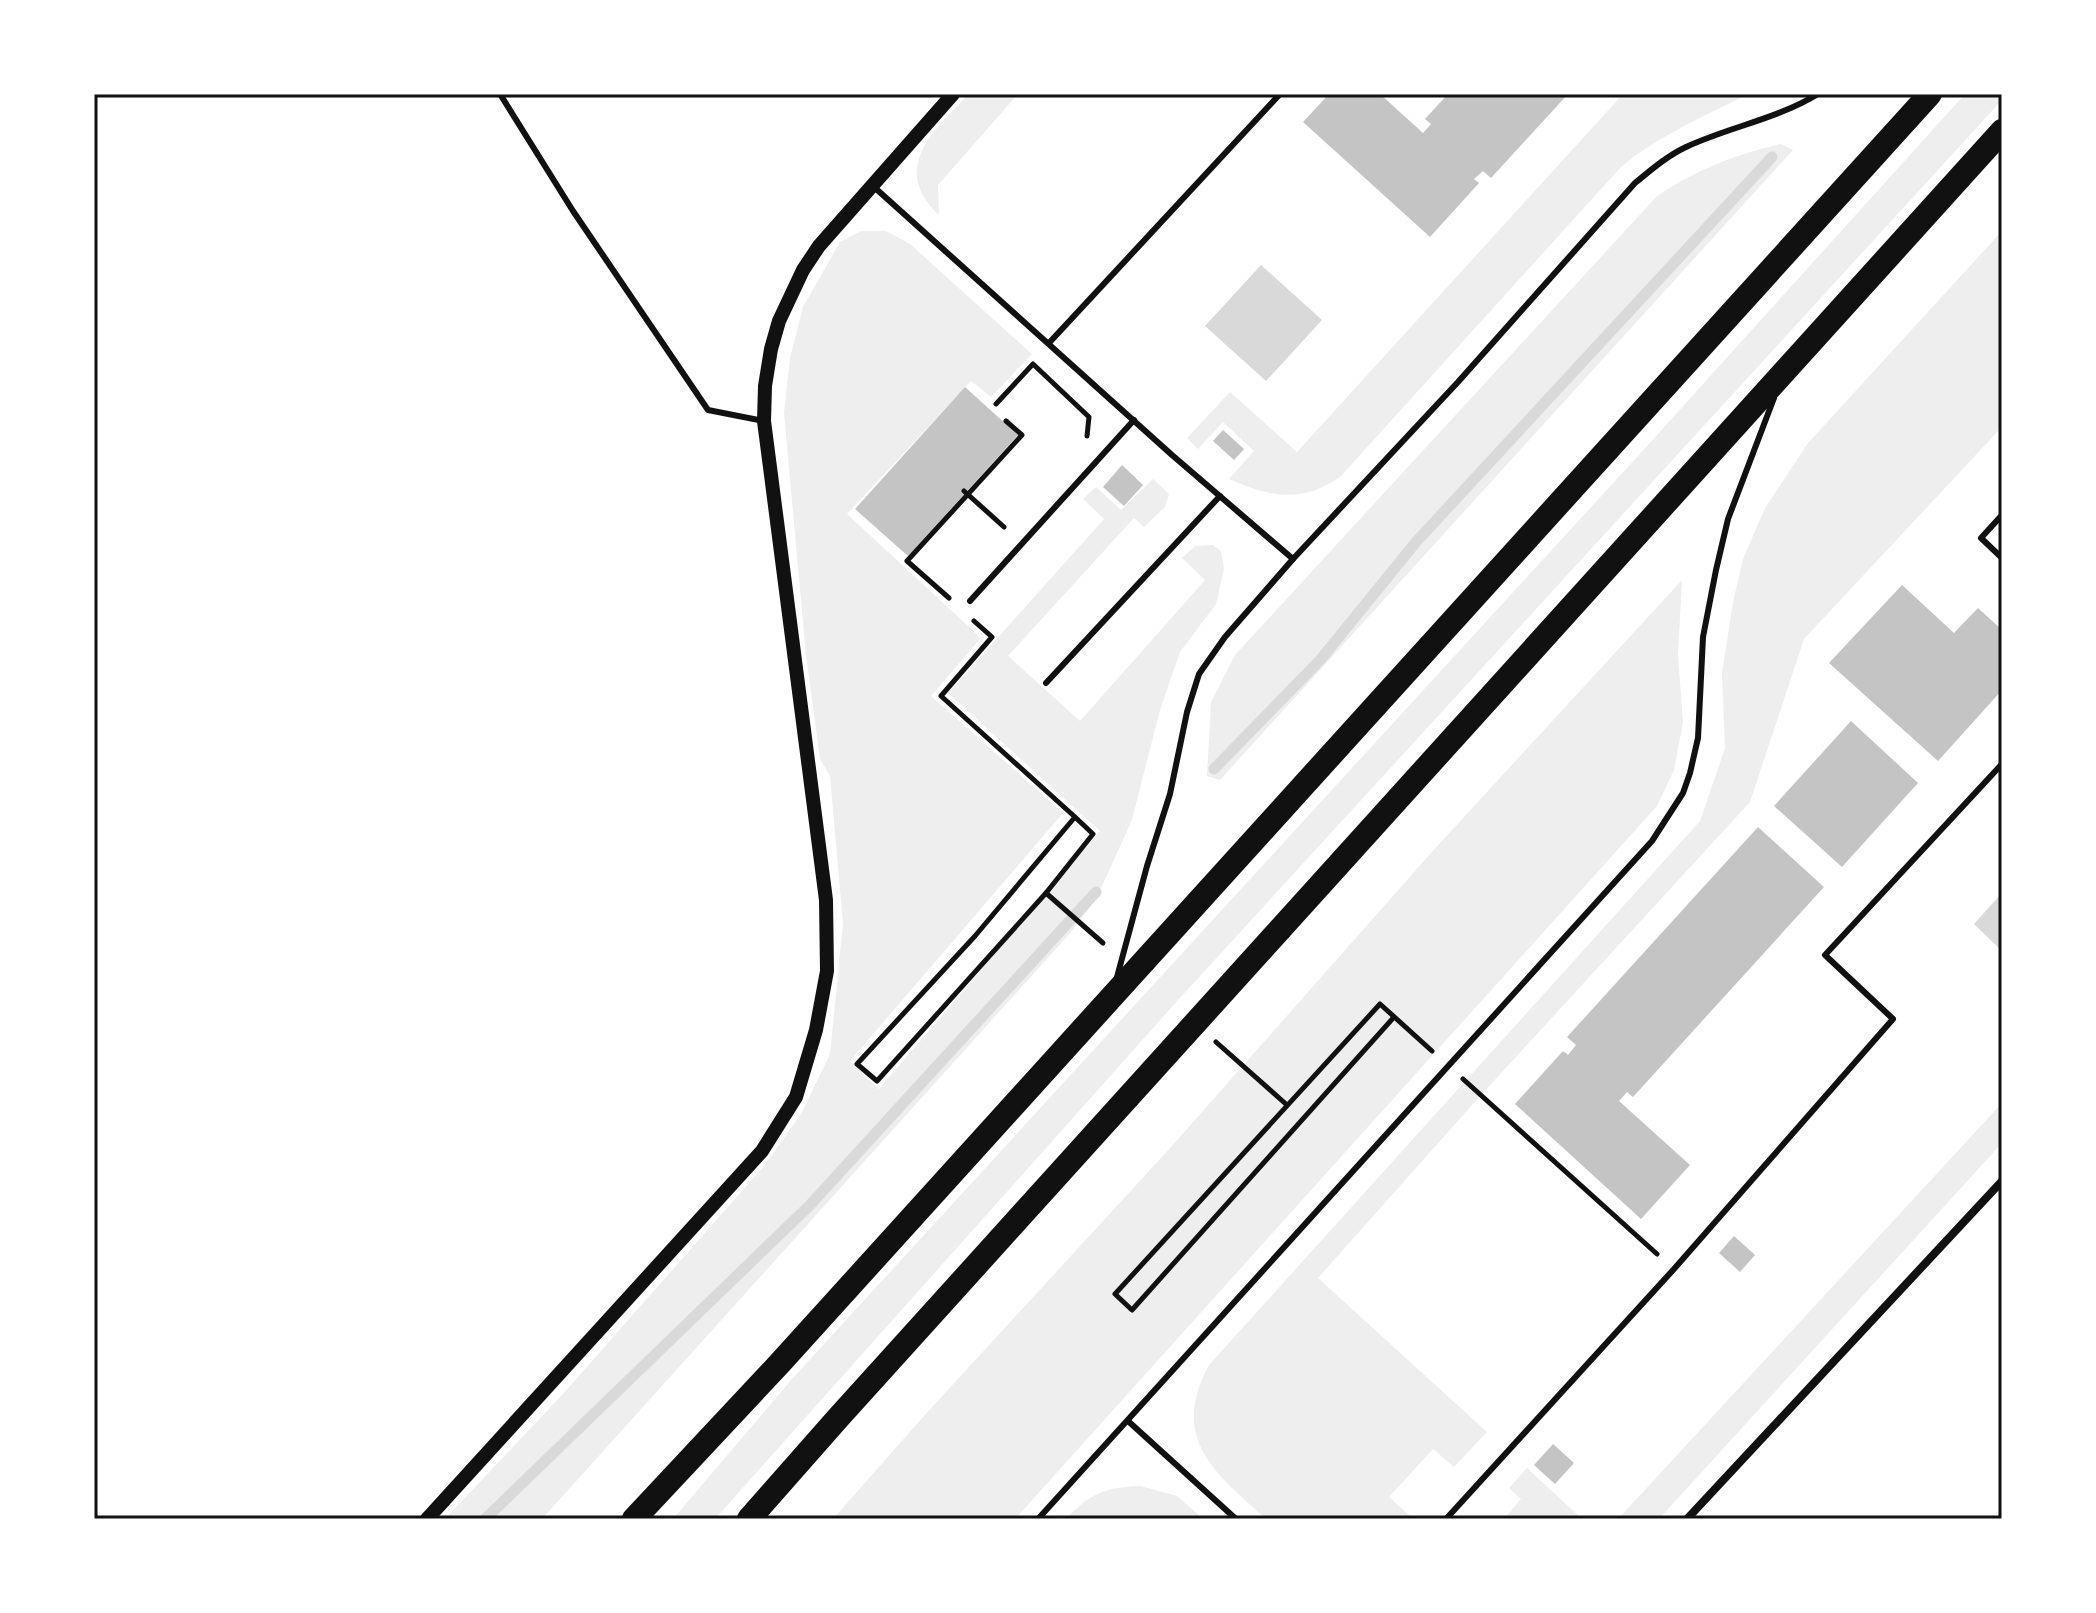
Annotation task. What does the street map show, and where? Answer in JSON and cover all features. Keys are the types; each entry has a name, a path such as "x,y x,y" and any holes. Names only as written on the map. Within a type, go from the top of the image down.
{"highway":[{"path":"634,1519 780,1363 1930,94"},
{"path":"749,1519 2002,131"}],"street":[{"path":"427,1519 762,1151 796,1097 816,1030 827,971 827,911 764,421 765,386 771,349 790,295 819,246 953,94"},
{"path":"1687,1519 2002,1181"}],"lane":[{"path":"500,94 573,211 708,410 764,421"},
{"path":"1049,343 1280,94"},
{"path":"1113,994 1170,794 1187,712 1199,674 1225,637 1635,183 1656,165 1684,148 1818,94"},
{"path":"872,185 1293,559"},
{"path":"1038,1519 1652,841 1683,793 1698,738 1703,637 1716,570 1728,519 1755,453 1781,375"},
{"path":"970,601 1134,420"},
{"path":"1046,683 1220,496"},
{"path":"2002,515 1981,538 2002,558"},
{"path":"1446,1519 1674,1269 1893,1019 1825,955 2002,764"},
{"path":"1128,1421 1236,1519"}],"path":[{"path":"996,404 1033,364 1089,417 1088,435 1077,446"},
{"path":"953,602 907,561 1022,435 1006,421"},
{"path":"966,493 1004,527"},
{"path":"993,538 1014,515"},
{"path":"943,593 953,582"},
{"path":"972,619 992,637 941,696 1075,817 1093,834 1046,893 877,1081 857,1064 975,936 1075,817"},
{"path":"1046,893 1103,944"},
{"path":"1394,1017 1132,1310 1115,1294 1380,1004 1674,1269"},
{"path":"1207,1034 1287,1105"}],"shaded area":[{"path":"969,94 1018,94 938,185 939,215 925,197 918,181 918,165 931,135"},
{"path":"1623,94 1749,94 1667,136 1621,167 1341,476 1327,485 1300,494 1258,490 1229,479 1254,451 1223,422 1198,449 1187,438 1230,392 1297,452"},
{"path":"1965,94 2002,94 2002,100 1179,999 715,1519 673,1519 792,1379 1648,445"},
{"path":"1781,144 1793,150 1220,780 1207,776 1211,702 1235,655 1657,196 1716,164"},
{"path":"861,231 886,231 910,244 1032,354 991,397 971,381 847,514 981,638 931,696 1063,813 850,1061 879,1089 1100,831 948,693 1104,519 1083,499 1096,487 1121,510 1153,479 1169,494 1165,507 1144,527 1134,518 1008,656 1080,721 1205,580 1182,558 1195,546 1213,545 1221,551 1224,569 1216,604 1180,652 1160,710 1132,820 1097,897 1073,930 542,1519 445,1519 562,1395 764,1166 801,1114 830,1054 843,923 830,776 820,759 806,655 784,413 790,358 803,307 840,242"},
{"path":"2002,231 2002,427 1804,639 1750,802 1318,1278 1487,1432 1454,1467 1433,1449 1389,1497 1410,1516 1407,1519 1266,1519 1215,1470 1196,1434 1194,1414 1198,1391 1209,1365 1700,821 1725,748 1722,673 1733,602 1743,559 1765,508 1808,443"},
{"path":"1261,265 1322,320 1266,381 1205,326"},
{"path":"1682,580 1678,655 1683,723 1674,770 1657,806 1015,1519 833,1519 1171,1147 1430,854"},
{"path":"2002,893 2002,951 1974,924"},
{"path":"2002,1103 2002,1143 1659,1519 1618,1519"},
{"path":"1527,1468 1582,1519 1504,1519 1521,1499 1509,1488"},
{"path":"1141,1486 1177,1496 1203,1519 1066,1519 1099,1493"}],"building":[{"path":"1329,94 1380,94 1423,133 1431,124 1425,119 1448,94 1568,94 1491,178 1483,171 1474,179 1479,183 1430,237 1303,122"},
{"path":"965,387 1018,435 908,556 855,509"},
{"path":"1223,430 1244,449 1234,460 1213,441"},
{"path":"1122,465 1143,485 1124,506 1103,487"},
{"path":"1902,585 1954,633 1978,608 2002,630 2002,690 1938,761 1829,663"},
{"path":"1851,721 1918,783 1842,867 1774,806"},
{"path":"1758,827 1824,887 1633,1097 1627,1092 1619,1101 1690,1165 1641,1219 1515,1104 1563,1051 1568,1055 1576,1045 1567,1037"},
{"path":"1734,1236 1755,1255 1740,1272 1719,1253"},
{"path":"1553,1444 1574,1463 1555,1484 1534,1465"}],"waterway":[{"path":"1214,769 1321,659 1416,542 1772,157"},
{"path":"485,1519 810,1205 1096,892"}]}
